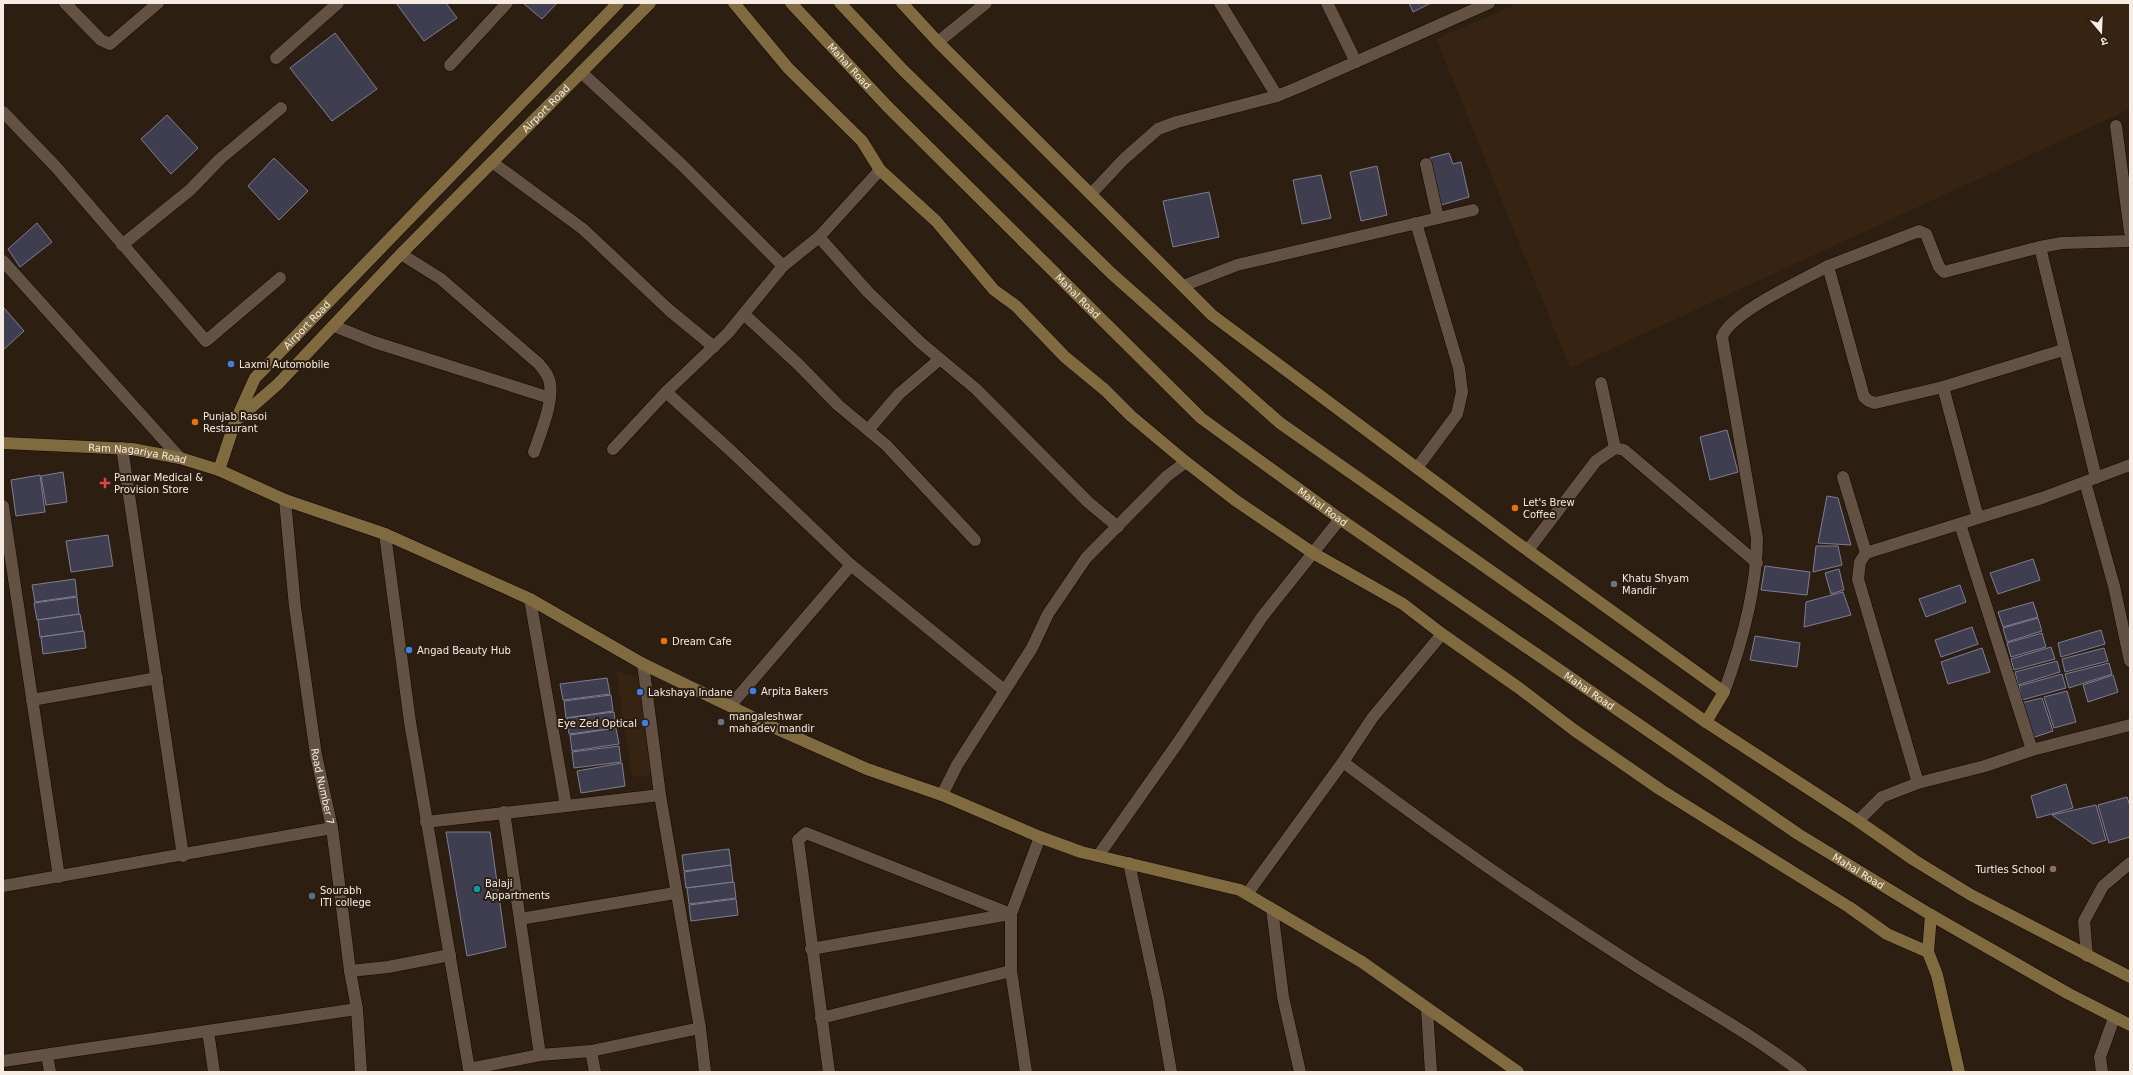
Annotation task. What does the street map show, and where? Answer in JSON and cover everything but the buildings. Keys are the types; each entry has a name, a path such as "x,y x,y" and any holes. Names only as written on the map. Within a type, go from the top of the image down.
{"street":[{"path":"65,3 101,40 110,44 158,3"},
{"path":"276,58 338,3"},
{"path":"450,65 507,3"},
{"name":"Airport Road","path":"235,422 255,378 618,3"},
{"name":"Airport Road","path":"235,422 278,384 401,254 650,3"},
{"path":"734,3 788,68 862,141 880,170 936,221 994,290 1016,306 1065,357 1105,390 1131,416 1186,462 1234,500 1313,553 1403,604 1442,634 1660,790 1843,903 1887,934 1928,952"},
{"name":"Mahal Road","path":"791,3 886,106 1201,418 1340,519 1798,834 1931,915 2114,1018 2130,1025"},
{"path":"840,3 903,70 1110,273 1280,423 1706,722 1858,821 1914,860 1971,895 2130,977"},
{"path":"902,3 938,42 1212,315 1528,550 1724,692"},
{"path":"938,42 986,3"},
{"path":"1220,3 1277,96"},
{"path":"1327,3 1356,62"},
{"path":"1091,194 1124,159 1158,129 1176,122 1277,96 1489,3"},
{"path":"581,72 682,165 783,266"},
{"path":"122,245 190,190 220,159 281,108"},
{"path":"3,112 56,167 206,341 280,278"},
{"path":"2116,126 2130,232"},
{"path":"492,162 583,229 669,310 714,347"},
{"path":"1426,164 1438,218"},
{"path":"614,449 666,392 714,347 745,315 783,266 818,237 880,170"},
{"path":"1183,286 1237,265 1473,210"},
{"path":"1416,223 1459,368 1462,392 1457,414 1417,468"},
{"path":"1706,722 1724,692 1734,664 1757,563 1757,538 1722,337 1725,330 1742,314 1828,266 1919,231 1926,234 1939,267 1944,272 2040,247 2062,243 2130,241"},
{"path":"818,237 868,292 940,359 976,389 1088,502 1118,527"},
{"path":"2040,247 2130,661"},
{"path":"401,254 441,279 539,364 549,378 550,398 547,413 534,452"},
{"path":"3,261 180,458"},
{"path":"1828,266 1864,397 1869,401 1875,403 1943,387 2063,350"},
{"path":"745,315 798,364 838,405 886,445 974,540"},
{"path":"334,326 374,342 550,398"},
{"path":"868,430 899,394 940,359"},
{"path":"1601,383 1615,448"},
{"path":"1943,387 1978,518"},
{"path":"666,392 730,450 851,565 1004,690"},
{"path":"219,470 235,422"},
{"name":"Ram Nagariya Road","path":"3,444 122,448 180,458 219,470 285,500 385,534 530,599 643,664 867,769 942,795 1040,838 1098,856 1240,890 1362,962 1518,1072"},
{"path":"122,448 183,856"},
{"path":"1528,550 1596,461 1615,448 1624,450 1757,563"},
{"path":"942,795 956,765 1032,648 1048,614 1086,558 1167,476 1186,462"},
{"path":"1918,783 1858,579 1860,562 1866,553 1978,518 2130,465"},
{"path":"1843,478 1866,553"},
{"name":"Road Number 7","path":"285,500 295,607 316,755 332,828 350,972 357,1010 361,1072"},
{"path":"3,506 59,877"},
{"path":"1098,856 1177,744 1262,617 1340,519"},
{"path":"1960,524 2032,750"},
{"path":"385,534 410,722 469,1071 540,1055 591,1050 700,1028"},
{"path":"730,706 851,565"},
{"path":"530,599 566,806"},
{"path":"1247,894 1374,717 1442,634"},
{"path":"643,664 660,795 675,893 700,1028 705,1072"},
{"path":"32,700 157,678"},
{"path":"1858,821 1882,797 1918,783 1985,766 2032,750 2130,725"},
{"path":"1343,762 1400,805 1573,924 1636,966 1774,1051 1801,1072"},
{"path":"426,822 660,795"},
{"path":"504,812 540,1055"},
{"path":"3,886 183,856 332,828"},
{"path":"829,1072 811,949 798,840 806,833 1011,914"},
{"path":"1026,1072 1011,971 1011,914 1040,838"},
{"path":"1129,863 1158,997 1171,1072"},
{"path":"2087,956 2084,921 2103,886 2130,863"},
{"path":"520,919 675,893"},
{"path":"1272,909 1283,997 1300,1072"},
{"path":"811,949 1011,914"},
{"path":"1931,915 1928,952 1937,975 1959,1072"},
{"path":"350,972 388,967 450,955"},
{"path":"821,1018 1011,971"},
{"path":"1427,1008 1431,1072"},
{"path":"3,1061 357,1010"},
{"path":"2102,1072 2100,1057 2114,1018"},
{"path":"208,1031 214,1072"},
{"path":"591,1050 595,1072"},
{"path":"47,1055 50,1072"}],"shaded area":[{"path":"1519,3 2130,3 2130,109 1570,368 1436,39"},
{"path":"616,671 644,679 657,775 632,777"}],"place":[{"name":"Laxmi Automobile","path":"231,364"},
{"name":"Punjab Rasoi Restaurant","path":"195,422"},
{"name":"Panwar Medical & Provision Store","path":"105,483"},
{"name":"Let's Brew Coffee","path":"1515,508"},
{"name":"Khatu Shyam Mandir","path":"1614,584"},
{"name":"Dream Cafe","path":"664,641"},
{"name":"Angad Beauty Hub","path":"409,650"},
{"name":"Arpita Bakers","path":"753,691"},
{"name":"Lakshaya Indane","path":"640,692"},
{"name":"mangaleshwar mahadev mandir","path":"721,722"},
{"name":"Eye Zed Optical","path":"645,723"},
{"name":"Turtles School","path":"2053,869"},
{"name":"Balaji Appartments","path":"477,889"},
{"name":"Sourabh ITI college","path":"312,896"}]}
